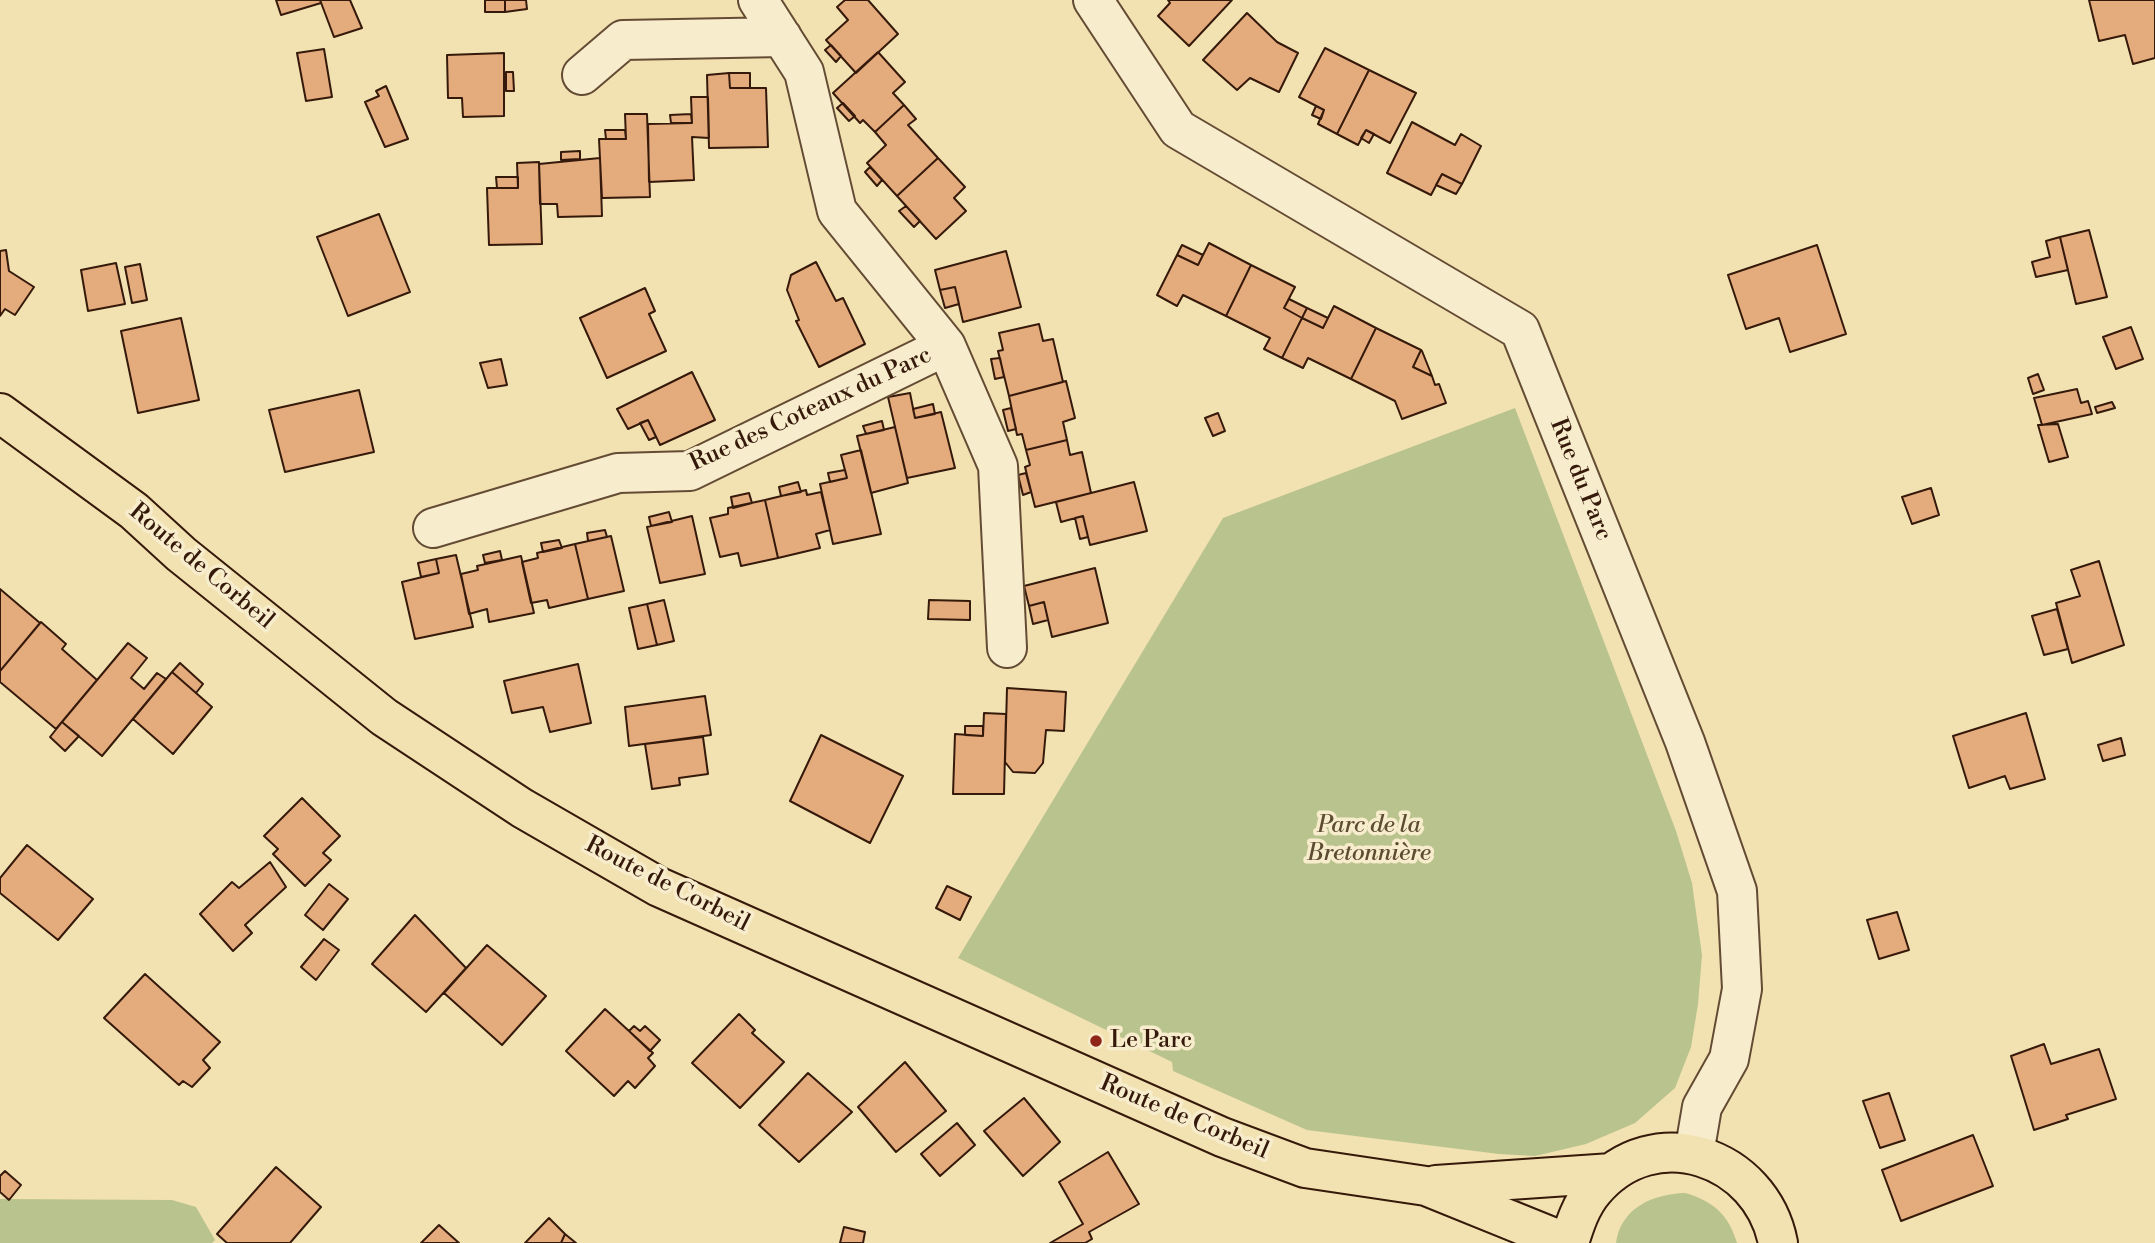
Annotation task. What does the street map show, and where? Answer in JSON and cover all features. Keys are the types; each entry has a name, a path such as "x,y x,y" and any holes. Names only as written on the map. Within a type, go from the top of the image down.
{"main road":[{"name":"Route de Corbeil","path":"0,413 134,511 181,554 384,717 522,808 659,887 1222,1137 1305,1168 1426,1186 1612,1173"},
{"path":"1568,1243 1580,1211 1594,1190 1612,1173 1638,1159 1666,1153 1694,1154 1724,1165 1750,1184 1769,1210 1779,1242"},
{"name":"Route de Corbeil","path":"1426,1186 1568,1243"}],"street":[{"name":"Rue des Coteaux du Parc","path":"758,0 804,72 837,211 946,346 998,467 1007,648"},
{"name":"Rue du Parc","path":"1093,0 1178,129 1520,330 1685,742 1737,891 1742,989 1729,1059 1702,1107 1694,1154"},
{"path":"582,75 623,40 782,37"},
{"name":"Rue des Coteaux du Parc","path":"433,528 618,473 690,471 946,346"}],"green space":[{"name":"Parc de la Bretonnière","path":"1515,408 1676,831 1692,883 1702,955 1698,1004 1691,1047 1675,1088 1635,1123 1586,1144 1535,1156 1307,1130 1173,1071 1172,1062 958,958 1223,518"},
{"path":"1685,1193 1712,1205 1729,1224 1737,1243 1616,1243 1625,1220 1641,1205 1662,1196"},
{"path":"0,1199 172,1200 196,1207 215,1240 212,1243 0,1243"}],"building":[{"path":"276,0 320,0 321,3 281,15"},
{"path":"320,0 350,0 362,28 334,37"},
{"path":"485,0 505,0 505,12 485,12"},
{"path":"505,0 526,0 527,9 505,12"},
{"path":"845,0 868,0 898,34 856,73 826,40 848,20 837,7"},
{"path":"1168,0 1232,0 1189,46 1158,16 1170,3"},
{"path":"2089,0 2155,0 2155,58 2133,64 2125,35 2099,41"},
{"path":"1247,13 1277,42 1298,53 1279,92 1250,78 1237,90 1203,60"},
{"path":"831,45 841,56 836,62 825,50"},
{"path":"1325,48 1369,70 1337,134 1318,124 1324,110 1299,97"},
{"path":"324,49 332,97 306,101 297,53"},
{"path":"878,52 905,82 893,93 904,105 875,132 863,120 860,123 833,93"},
{"path":"504,53 504,116 463,117 462,98 448,98 447,55"},
{"path":"1369,70 1416,93 1390,143 1366,130 1358,145 1337,134"},
{"path":"506,72 513,72 514,91 506,91"},
{"path":"729,73 730,88 766,88 768,147 709,148 707,75"},
{"path":"729,73 750,73 750,88 730,88"},
{"path":"386,86 408,139 385,147 365,102 379,96 376,91"},
{"path":"691,97 708,97 709,138 692,137 694,180 649,182 648,124 692,123"},
{"path":"843,103 855,116 849,121 837,108"},
{"path":"904,105 916,119 908,125 938,158 897,196 867,163 886,145 875,132"},
{"path":"1316,106 1324,110 1321,119 1312,115"},
{"path":"625,114 647,114 650,197 602,198 599,139 626,139"},
{"path":"691,114 692,123 671,123 670,115"},
{"path":"1412,122 1455,145 1461,134 1481,146 1462,184 1442,174 1431,195 1387,173"},
{"path":"605,130 625,130 626,139 606,139"},
{"path":"1366,130 1374,134 1369,143 1361,138"},
{"path":"580,151 580,159 561,160 561,152"},
{"path":"600,158 602,216 558,217 557,204 540,204 539,164"},
{"path":"938,158 965,187 954,198 966,211 936,239 897,196"},
{"path":"539,162 542,244 489,245 487,188 518,188 517,163"},
{"path":"870,167 882,180 877,186 865,172"},
{"path":"1442,174 1462,184 1456,194 1436,185"},
{"path":"496,177 518,177 518,188 497,188"},
{"path":"906,206 920,221 914,227 899,211"},
{"path":"379,214 410,292 348,316 317,237"},
{"path":"2089,230 2107,297 2076,304 2060,237"},
{"path":"2060,237 2068,270 2036,277 2032,262 2050,257 2046,241"},
{"path":"1209,243 1251,265 1226,316 1183,295 1177,306 1157,295 1177,255 1198,265"},
{"path":"1182,245 1203,255 1198,265 1177,255"},
{"path":"1817,245 1846,334 1790,352 1779,318 1746,329 1728,275"},
{"path":"6,250 9,271 34,287 15,315 5,309 0,316 0,251"},
{"path":"1006,251 1021,307 963,322 955,287 940,290 935,270"},
{"path":"816,262 836,301 843,298 865,344 819,367 796,321 799,320 787,290 791,275"},
{"path":"116,263 125,304 88,311 81,270"},
{"path":"140,264 147,300 132,303 125,267"},
{"path":"1251,265 1295,287 1284,308 1302,318 1282,358 1264,349 1270,338 1226,316"},
{"path":"955,287 959,304 945,308 940,290"},
{"path":"645,288 655,311 649,314 666,351 607,378 580,318"},
{"path":"1289,299 1307,308 1302,318 1284,308"},
{"path":"1334,306 1376,328 1351,379 1308,358 1303,368 1282,358 1302,318 1323,328"},
{"path":"1307,308 1328,318 1323,328 1302,318"},
{"path":"181,318 199,400 138,413 121,331"},
{"path":"1039,324 1043,341 1053,339 1063,382 1009,396 998,351 1003,350 999,333"},
{"path":"2131,327 2143,359 2116,369 2103,337"},
{"path":"1376,328 1421,350 1413,367 1432,376 1435,385 1439,384 1446,403 1402,419 1395,401 1351,379"},
{"path":"1422,351 1432,376 1413,367"},
{"path":"1000,358 1004,377 995,379 991,359"},
{"path":"501,359 507,385 488,388 480,363"},
{"path":"692,372 715,420 660,445 648,420 628,429 617,409"},
{"path":"2038,374 2044,390 2033,394 2028,378"},
{"path":"1066,381 1075,418 1063,422 1067,440 1026,450 1022,434 1017,435 1009,396"},
{"path":"2077,389 2081,403 2088,401 2092,414 2042,425 2034,398"},
{"path":"359,390 374,452 285,472 269,410"},
{"path":"910,393 915,418 941,412 955,468 907,478 888,397"},
{"path":"2112,402 2115,408 2097,413 2095,407"},
{"path":"933,404 935,414 915,418 913,409"},
{"path":"1011,408 1016,429 1008,431 1003,410"},
{"path":"1218,413 1225,431 1213,436 1205,418"},
{"path":"648,420 656,437 649,440 640,423"},
{"path":"882,421 884,430 866,434 863,426"},
{"path":"2058,424 2068,457 2049,462 2038,425"},
{"path":"895,427 908,483 871,493 857,436"},
{"path":"1067,440 1070,455 1082,452 1091,493 1035,507 1025,467 1030,465 1026,450"},
{"path":"861,450 881,534 833,544 820,484 847,478 841,455"},
{"path":"845,470 847,478 830,482 828,473"},
{"path":"1026,473 1031,492 1023,495 1018,475"},
{"path":"798,482 801,492 781,496 779,487"},
{"path":"1134,482 1147,531 1090,545 1083,516 1061,522 1056,502"},
{"path":"1931,488 1939,515 1912,524 1902,497"},
{"path":"806,490 807,495 821,492 830,530 816,534 820,548 778,558 765,500"},
{"path":"749,493 752,503 733,508 731,497"},
{"path":"765,500 778,558 741,566 738,553 720,557 710,518 728,514 728,508"},
{"path":"669,512 672,522 651,526 649,517"},
{"path":"692,516 705,574 660,583 647,527"},
{"path":"1083,516 1088,537 1080,539 1075,518"},
{"path":"605,530 607,537 588,541 587,533"},
{"path":"611,536 624,591 588,599 575,544"},
{"path":"559,540 562,548 543,552 541,543"},
{"path":"575,544 588,599 549,608 547,600 531,603 522,562 538,558 537,553"},
{"path":"500,551 502,560 485,563 483,555"},
{"path":"456,555 473,627 415,639 402,582 439,573 436,559"},
{"path":"521,556 534,613 489,622 487,609 469,614 461,574 478,570 477,566"},
{"path":"436,559 439,573 421,577 418,563"},
{"path":"2099,561 2124,645 2072,663 2056,603 2080,596 2071,570"},
{"path":"1095,568 1108,623 1052,637 1044,602 1029,606 1024,586"},
{"path":"0,589 40,623 0,671"},
{"path":"664,600 674,641 657,645 647,604"},
{"path":"929,600 970,601 970,620 928,619"},
{"path":"1044,602 1048,620 1033,624 1029,606"},
{"path":"647,604 657,645 638,649 629,608"},
{"path":"2057,609 2068,649 2044,655 2032,616"},
{"path":"41,622 66,644 62,649 97,680 56,729 0,682 0,671"},
{"path":"128,643 147,658 131,678 144,689 157,673 166,679 102,756 62,722"},
{"path":"180,663 203,684 196,693 172,672"},
{"path":"578,664 591,723 550,732 543,707 512,713 504,681"},
{"path":"172,672 212,707 173,754 133,719"},
{"path":"1007,688 1066,692 1064,731 1046,730 1043,763 1035,773 1013,772 1005,762"},
{"path":"705,696 711,735 629,746 625,707"},
{"path":"984,713 1006,714 1004,794 953,794 955,734 983,736"},
{"path":"2026,713 2045,779 2010,789 2005,776 1969,788 1953,736"},
{"path":"62,722 79,736 65,751 50,737"},
{"path":"965,726 983,726 983,736 965,735"},
{"path":"821,735 903,776 870,843 790,801"},
{"path":"703,737 708,774 679,778 680,785 652,789 645,744"},
{"path":"2121,738 2125,755 2103,761 2098,745"},
{"path":"302,798 340,836 323,853 331,860 305,886 273,854 278,849 264,836"},
{"path":"27,845 93,899 58,940 0,893 0,878"},
{"path":"270,862 286,887 245,925 252,933 233,951 200,914 232,882 239,888"},
{"path":"329,884 348,899 323,930 305,915"},
{"path":"947,886 971,897 960,920 936,908"},
{"path":"1897,912 1909,950 1879,959 1867,920"},
{"path":"415,915 466,968 426,1012 372,964"},
{"path":"324,939 339,950 316,980 301,967"},
{"path":"487,945 546,996 502,1045 444,993"},
{"path":"145,974 220,1042 203,1060 210,1068 192,1087 183,1081 179,1085 104,1018"},
{"path":"605,1009 653,1053 648,1058 655,1066 635,1088 628,1081 614,1096 566,1051"},
{"path":"739,1014 755,1030 752,1033 784,1062 740,1108 692,1063"},
{"path":"634,1026 640,1031 645,1026 660,1040 650,1051 629,1031"},
{"path":"2044,1044 2051,1064 2099,1049 2116,1099 2066,1115 2068,1119 2034,1130 2011,1056"},
{"path":"905,1062 946,1111 896,1152 858,1107"},
{"path":"808,1073 852,1112 799,1162 759,1125"},
{"path":"1889,1093 1905,1140 1880,1148 1863,1101"},
{"path":"1024,1098 1060,1142 1023,1176 984,1131"},
{"path":"957,1123 975,1145 940,1176 921,1154"},
{"path":"1973,1135 1993,1186 1901,1221 1882,1170"},
{"path":"1108,1152 1139,1204 1089,1232 1092,1239 1085,1243 1050,1243 1083,1224 1059,1182"},
{"path":"276,1167 321,1207 290,1243 227,1243 217,1234"},
{"path":"5,1171 21,1185 9,1200 0,1192 0,1176"},
{"path":"549,1218 565,1234 561,1243 525,1243"},
{"path":"439,1225 459,1243 421,1243"},
{"path":"844,1227 865,1232 863,1243 840,1243"},
{"path":"565,1234 576,1243 561,1243"}],"place":[{"name":"Le Parc","path":"1096,1041"}]}
